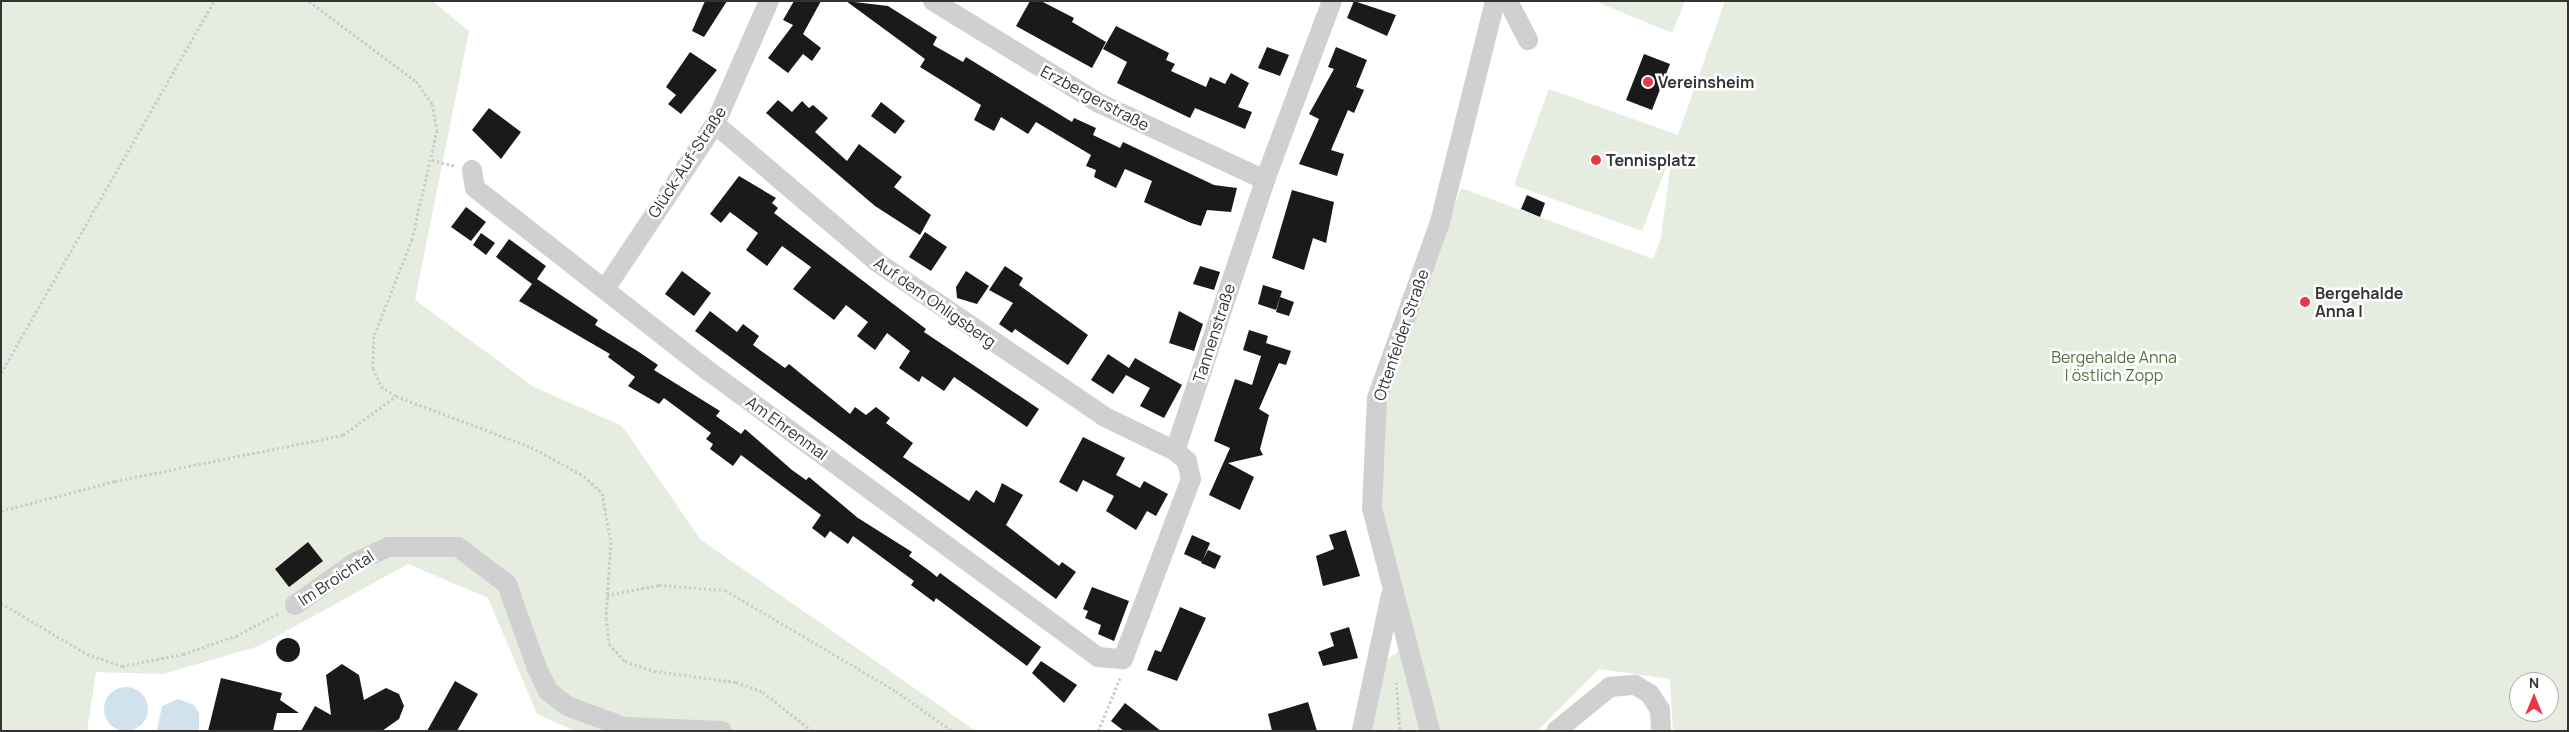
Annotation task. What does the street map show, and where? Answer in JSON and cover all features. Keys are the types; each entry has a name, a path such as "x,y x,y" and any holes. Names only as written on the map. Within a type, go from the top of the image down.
{"street":[{"name":"Glück-Auf-Straße","path":"605,289 716,124 769,1"},
{"name":"Erzbergerstraße","path":"933,1 1099,103 1265,180"},
{"name":"Tannenstraße","path":"1175,451 1265,180 1332,1"},
{"name":"Ottenfelder Straße","path":"1430,731 1392,591 1372,508 1377,398 1440,222 1495,1"},
{"path":"1508,1 1528,40"},
{"name":"Auf dem Ohligsberg","path":"716,124 877,262 1105,418 1175,451"},
{"name":"Am Ehrenmal","path":"472,170 476,188 710,372 1090,652 1098,657 1123,659"},
{"path":"1123,659 1191,479 1187,461 1175,451"},
{"name":"Im Broichtal","path":"296,605 356,562 388,547 458,547 507,584 548,691 567,706 624,727 653,730 722,731"},
{"path":"1362,730 1392,591"},
{"path":"1556,731 1610,687 1635,684 1650,694 1660,710 1661,731"}],"path":[{"path":"1,373 214,1"},
{"path":"309,1 416,81 432,104 437,130 430,169 412,239 374,336 373,368 381,386 396,396 531,447 584,476 602,493 611,542 607,595 609,644 625,661 654,670 745,685 763,692 812,731"},
{"path":"1,511 114,481 343,435 396,396"},
{"path":"607,595 658,585 724,590 896,691 952,731"},
{"name":"Im Broichtal","path":"1,604 87,654 122,666 173,657 236,636 296,605"},
{"path":"1098,731 1120,680 1123,659"}],"green space":[{"path":"1,1 432,1 469,31 415,300 534,387 622,426 701,540 976,731 575,731 537,714 488,598 408,564 259,646 163,674 96,672 87,731 1,731"},
{"path":"1595,1 1685,1 1672,33"},
{"name":"Bergehalde Anna I östlich Zopp","path":"1725,1 2568,1 2568,731 1673,731 1670,679 1599,669 1537,731 1360,731 1366,674 1413,641 1380,508 1386,399 1461,188 1653,259 1661,238 1672,152 1642,231 1514,185 1549,89 1678,135"}],"water":[{"path":"130,687 142,693 147,700 147,718 142,725 135,730 122,731 114,728 107,721 104,705 107,697 114,690"},
{"path":"178,699 194,705 199,713 199,731 157,730 162,706"}],"building":[{"path":"705,1 727,1 704,37 692,31"},
{"path":"794,1 821,1 803,34 821,48 812,61 803,54 788,73 768,58 793,25 783,20"},
{"path":"846,1 888,6 937,37 933,45 963,62 966,57 1072,122 1074,118 1096,128 1093,135 1120,148 1123,142 1214,185 1237,188 1231,212 1207,210 1201,226 1191,223 1144,202 1152,181 1125,169 1116,188 1094,177 1096,170 1086,166 1091,155 1036,122 1028,134 1001,117 994,131 974,120 981,105 920,67 925,59"},
{"path":"1030,1 1041,1 1074,18 1072,22 1106,42 1092,68 1016,26"},
{"path":"1354,1 1396,15 1387,36 1347,18"},
{"path":"1116,26 1169,53 1166,60 1175,64 1171,71 1206,87 1210,77 1225,84 1231,73 1249,83 1238,107 1252,112 1245,129 1195,108 1190,118 1117,83 1127,62 1103,49"},
{"path":"1267,47 1289,55 1280,76 1258,68"},
{"path":"1336,47 1367,60 1356,87 1364,90 1354,113 1348,110 1331,150 1344,154 1337,176 1299,164 1319,119 1309,114 1334,69 1328,67"},
{"path":"690,52 717,70 681,114 668,104 676,95 666,87"},
{"name":"Vereinsheim","path":"1644,54 1670,64 1652,110 1626,100"},
{"path":"778,100 792,112 802,101 809,108 813,105 828,118 815,132 847,161 859,144 902,177 894,187 931,215 920,235 875,206 766,113"},
{"path":"881,102 905,121 895,134 871,116"},
{"path":"489,108 521,132 501,159 472,130"},
{"path":"739,176 776,198 772,203 778,208 774,213 926,329 924,332 1039,409 1027,427 954,377 944,391 922,376 919,382 899,368 910,351 887,333 875,350 857,336 868,322 846,305 834,320 793,289 811,267 782,246 767,266 746,250 758,233 730,212 721,223 710,214"},
{"path":"1292,190 1334,202 1326,243 1313,238 1304,270 1272,258"},
{"path":"1527,195 1545,203 1540,217 1521,209"},
{"path":"466,207 486,222 471,241 451,227"},
{"path":"925,232 947,247 931,271 909,257"},
{"path":"481,233 495,243 486,255 473,245"},
{"path":"509,239 546,266 537,279 598,320 595,325 658,365 654,370 720,411 716,416 741,434 745,429 792,470 806,480 809,477 858,518 912,552 909,556 937,577 940,573 1041,647 1027,666 936,598 934,602 911,585 914,581 853,536 848,544 830,531 825,538 812,528 821,515 741,455 733,466 710,449 713,444 706,439 711,433 664,398 659,404 628,386 635,377 608,357 610,354 519,301 532,284 496,257"},
{"path":"1005,266 1023,278 1019,285 1088,335 1068,365 1015,329 1012,333 999,324 1013,303 989,290"},
{"path":"1200,266 1220,272 1214,290 1193,284"},
{"path":"682,271 711,293 694,316 665,294"},
{"path":"966,271 989,286 977,304 957,298 956,287"},
{"path":"1263,285 1282,291 1276,310 1258,304"},
{"path":"1280,297 1294,302 1289,316 1276,312"},
{"path":"710,311 737,332 743,324 759,336 753,345 785,368 789,364 850,414 855,407 866,415 876,407 890,418 886,423 913,443 903,457 969,501 976,490 994,503 1002,483 1023,495 1006,525 1059,566 1062,562 1076,572 1056,599 695,331"},
{"path":"1179,311 1203,324 1194,351 1169,343"},
{"path":"1249,330 1268,336 1266,343 1291,351 1286,365 1279,363 1259,409 1269,415 1260,449 1263,455 1228,463 1254,477 1240,510 1209,495 1230,448 1214,441 1235,379 1252,385 1261,356 1243,350"},
{"path":"1108,354 1129,368 1135,358 1182,385 1164,418 1140,406 1150,388 1126,375 1113,394 1091,380"},
{"path":"1083,437 1125,458 1116,475 1140,488 1144,481 1168,494 1156,516 1147,511 1136,530 1106,511 1114,496 1083,480 1077,492 1059,482"},
{"path":"1346,530 1360,576 1323,586 1316,556 1334,549 1329,535"},
{"path":"1192,535 1210,543 1202,562 1184,554"},
{"path":"308,542 323,561 289,587 275,569"},
{"path":"1208,550 1221,556 1215,569 1201,563"},
{"path":"1092,587 1129,601 1114,641 1098,634 1101,625 1085,618 1088,611 1083,609"},
{"path":"1180,607 1206,618 1177,681 1147,670 1155,650 1161,652"},
{"path":"1349,627 1358,658 1323,666 1318,652 1334,646 1330,633"},
{"path":"288,638 293,639 299,645 299,655 293,661 288,662 283,661 277,655 276,650 277,645 283,639"},
{"path":"1041,661 1077,685 1064,703 1032,673"},
{"path":"342,664 359,675 364,700 386,688 399,694 404,706 399,719 382,731 301,731 315,706 331,715 326,675"},
{"path":"221,678 282,693 280,700 299,713 277,713 273,731 208,731"},
{"path":"455,681 478,694 457,731 427,731"},
{"path":"1308,702 1317,731 1272,731 1268,714"},
{"path":"1125,703 1161,731 1124,731 1111,721"}],"place":[{"name":"Vereinsheim","path":"1648,82"},
{"name":"Tennisplatz","path":"1596,160"},
{"name":"Bergehalde Anna I","path":"2305,302"}]}
